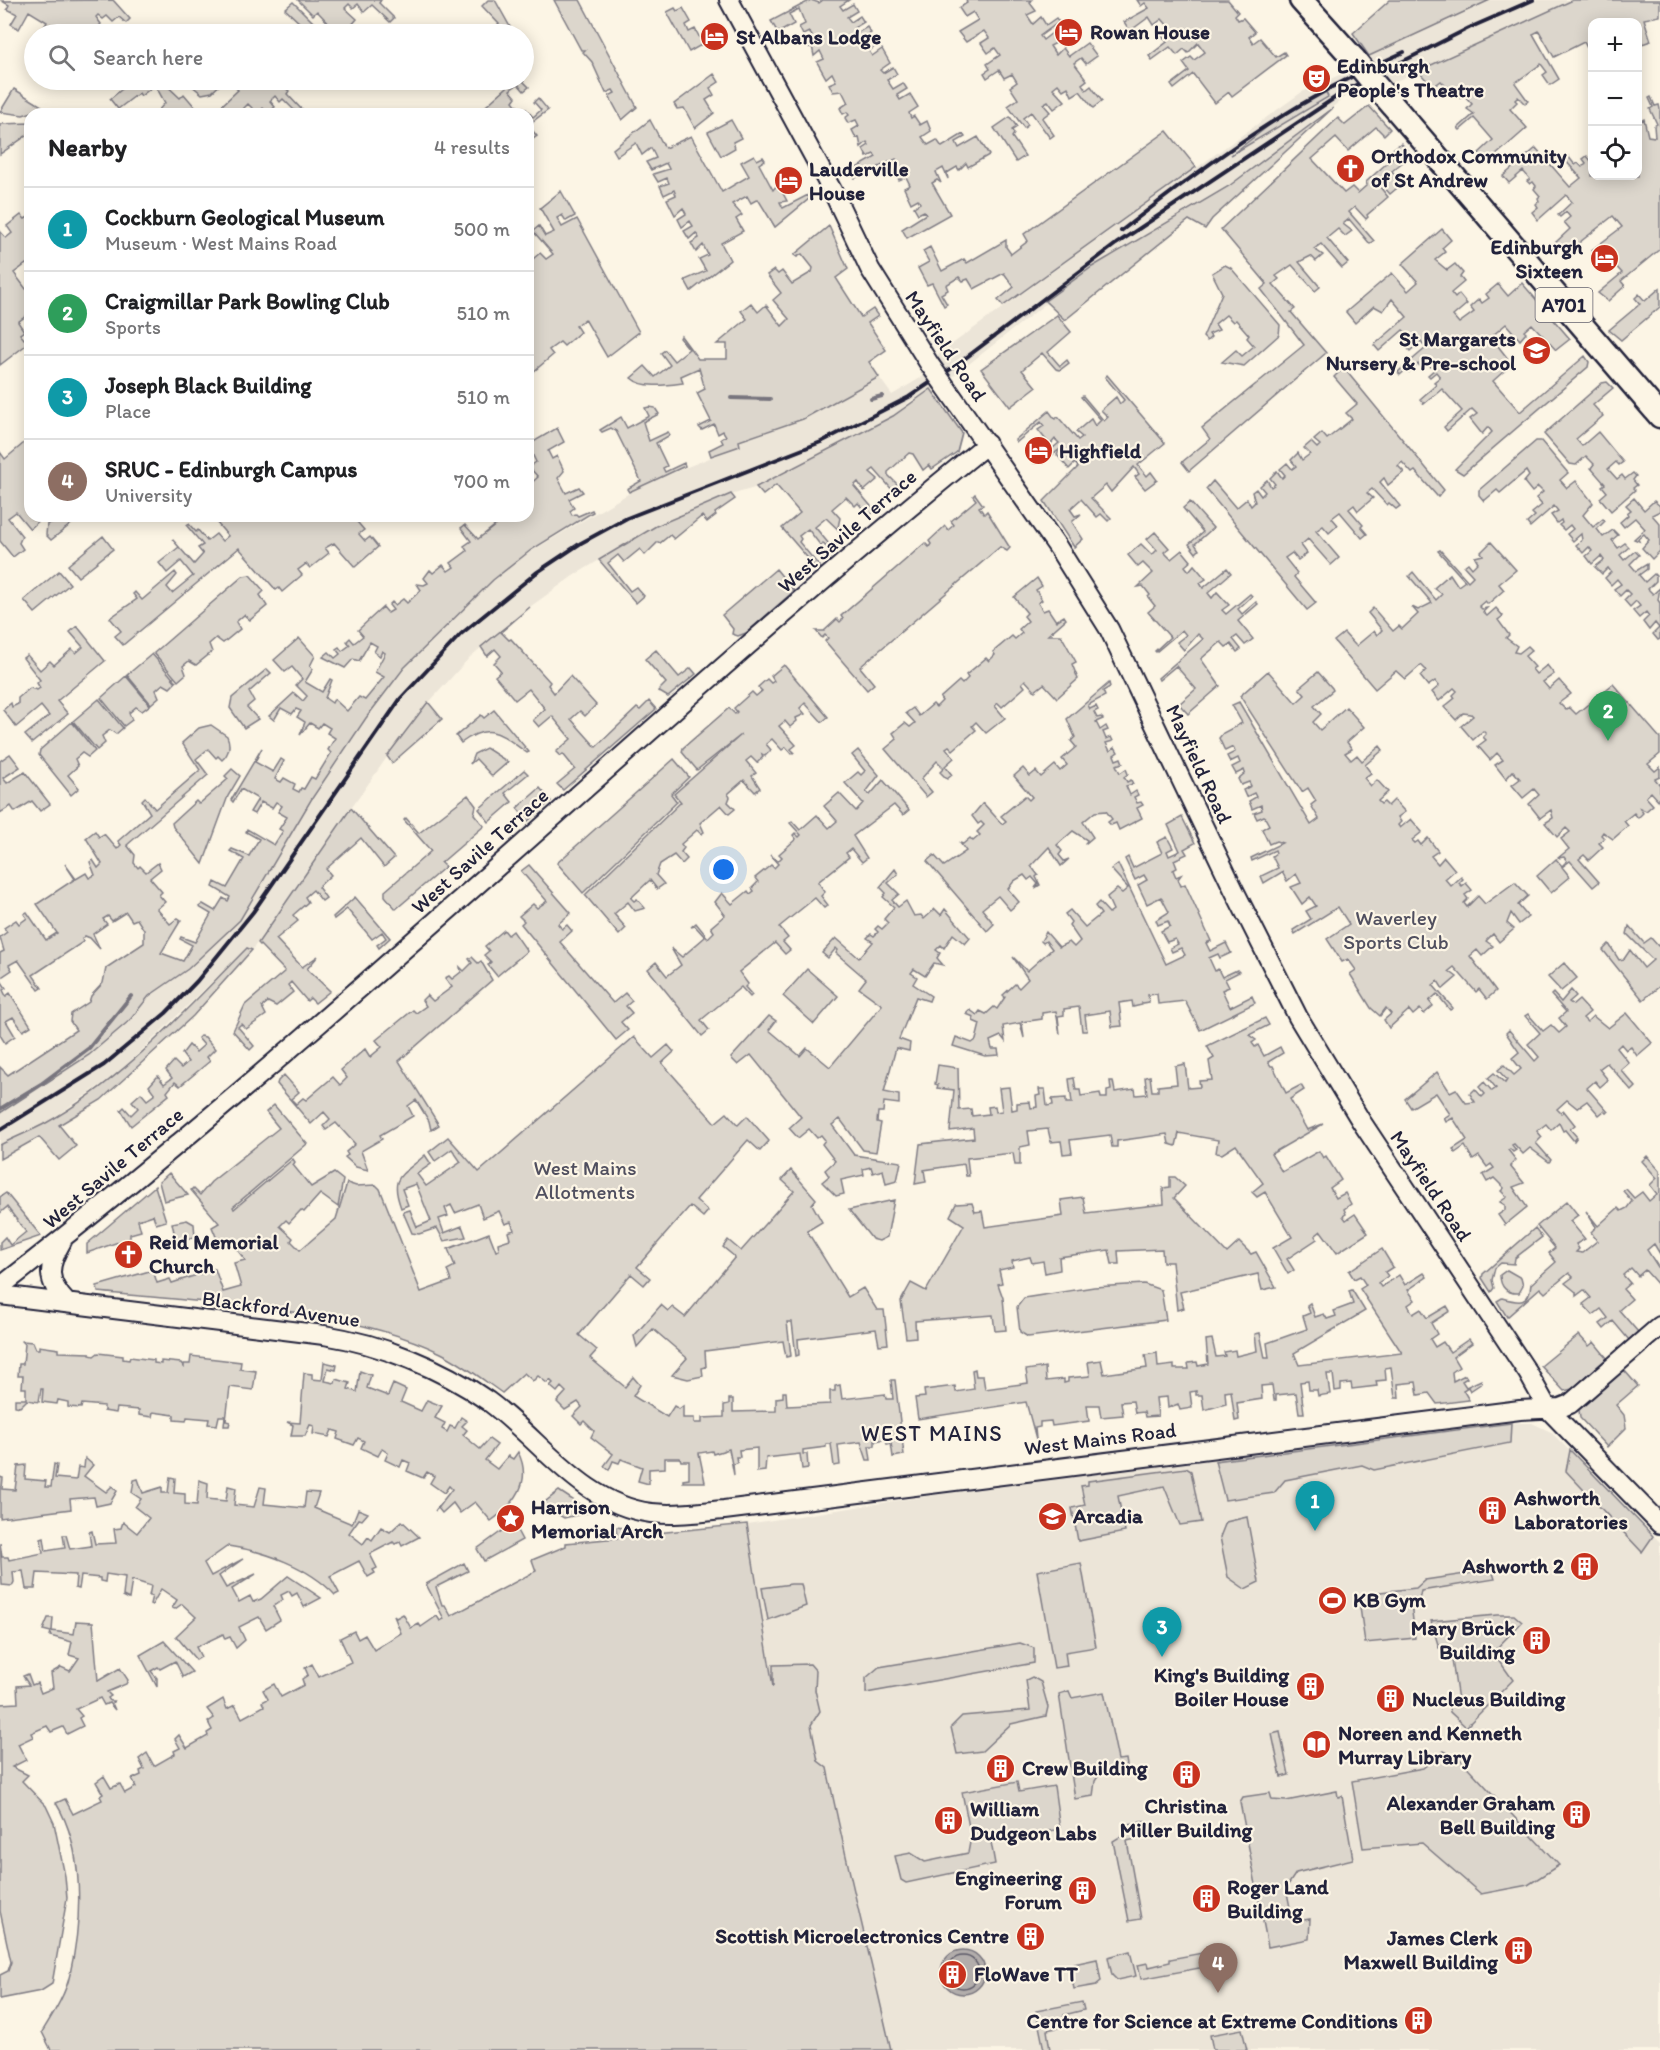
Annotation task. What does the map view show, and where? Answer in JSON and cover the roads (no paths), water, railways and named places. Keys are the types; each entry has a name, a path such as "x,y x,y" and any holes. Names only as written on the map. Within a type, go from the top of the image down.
{"main road":[{"name":"A701","path":"1301,0 1660,416"}],"street":[{"name":"Mayfield Road","path":"729,0 834,194 870,269 930,365 987,444 1079,580 1118,644 1164,747 1298,1017 1361,1121 1552,1413 1660,1524"},
{"name":"West Savile Terrace","path":"0,1287 63,1239 254,1079 679,706 910,506 987,444"},
{"path":"63,1239 53,1260 51,1276 56,1290 67,1304"},
{"name":"Blackford Avenue","path":"0,1295 324,1335 387,1351 449,1379 482,1397 560,1466 599,1494 621,1505 650,1512"},
{"name":"West Mains Road","path":"650,1512 674,1514 724,1510 1520,1410 1552,1413 1570,1404 1660,1326"},
{"path":"1520,1410 1533,1400 1537,1389"}],"water":[{"path":"963,1950 978,1957 985,1972 978,1987 963,1994 948,1987 941,1972 948,1957"}],"waterway":[{"path":"871,399 882,396"},
{"path":"731,398 770,399"},
{"path":"0,1109 41,1084 89,1048 131,996"}],"railway":[{"path":"0,1130 104,1065 166,1013 197,981 253,912 401,698 461,634 536,573 581,543 627,518 821,442 909,397 955,366 1116,244 1348,89 1469,28 1533,0"},
{"path":"1121,231 1256,132 1326,90 1404,52"}],"place":[{"name":"Rowan House","path":"1069,32"},
{"name":"St Albans Lodge","path":"715,37"},
{"name":"Edinburgh People's Theatre","path":"1316,78"},
{"name":"Orthodox Community of St Andrew","path":"1350,168"},
{"name":"Lauderville House","path":"788,181"},
{"name":"Edinburgh Sixteen","path":"1604,259"},
{"name":"St Margarets Nursery & Pre-school","path":"1537,351"},
{"name":"Highfield","path":"1038,451"},
{"name":"Craigmillar Park Bowling Club","path":"1608,741"},
{"name":"Reid Memorial Church","path":"128,1254"},
{"name":"Ashworth Laboratories","path":"1493,1510"},
{"name":"Arcadia","path":"1052,1516"},
{"name":"Harrison Memorial Arch","path":"510,1519"},
{"name":"Cockburn Geological Museum","path":"1315,1531"},
{"name":"Ashworth 2","path":"1585,1566"},
{"name":"KB Gym","path":"1332,1600"},
{"name":"Mary Brück Building","path":"1536,1640"},
{"name":"Joseph Black Building","path":"1162,1657"},
{"name":"King's Building Boiler House","path":"1310,1687"},
{"name":"Nucleus Building","path":"1391,1699"},
{"name":"Noreen and Kenneth Murray Library","path":"1317,1745"},
{"name":"Crew Building","path":"1001,1768"},
{"name":"Christina Miller Building","path":"1186,1775"},
{"name":"Alexander Graham Bell Building","path":"1576,1815"},
{"name":"William Dudgeon Labs","path":"949,1821"},
{"name":"Engineering Forum","path":"1083,1890"},
{"name":"Roger Land Building","path":"1206,1899"},
{"name":"Scottish Microelectronics Centre","path":"1030,1936"},
{"name":"James Clerk Maxwell Building","path":"1519,1950"},
{"name":"FloWave TT","path":"953,1974"},
{"name":"SRUC - Edinburgh Campus","path":"1218,1993"},
{"name":"Centre for Science at Extreme Conditions","path":"1419,2021"}],"district":[{"name":"WEST MAINS","path":"932,1433"}],"park label":[{"name":"Waverley Sports Club","path":"1396,930"},
{"name":"West Mains Allotments","path":"585,1180"}]}
